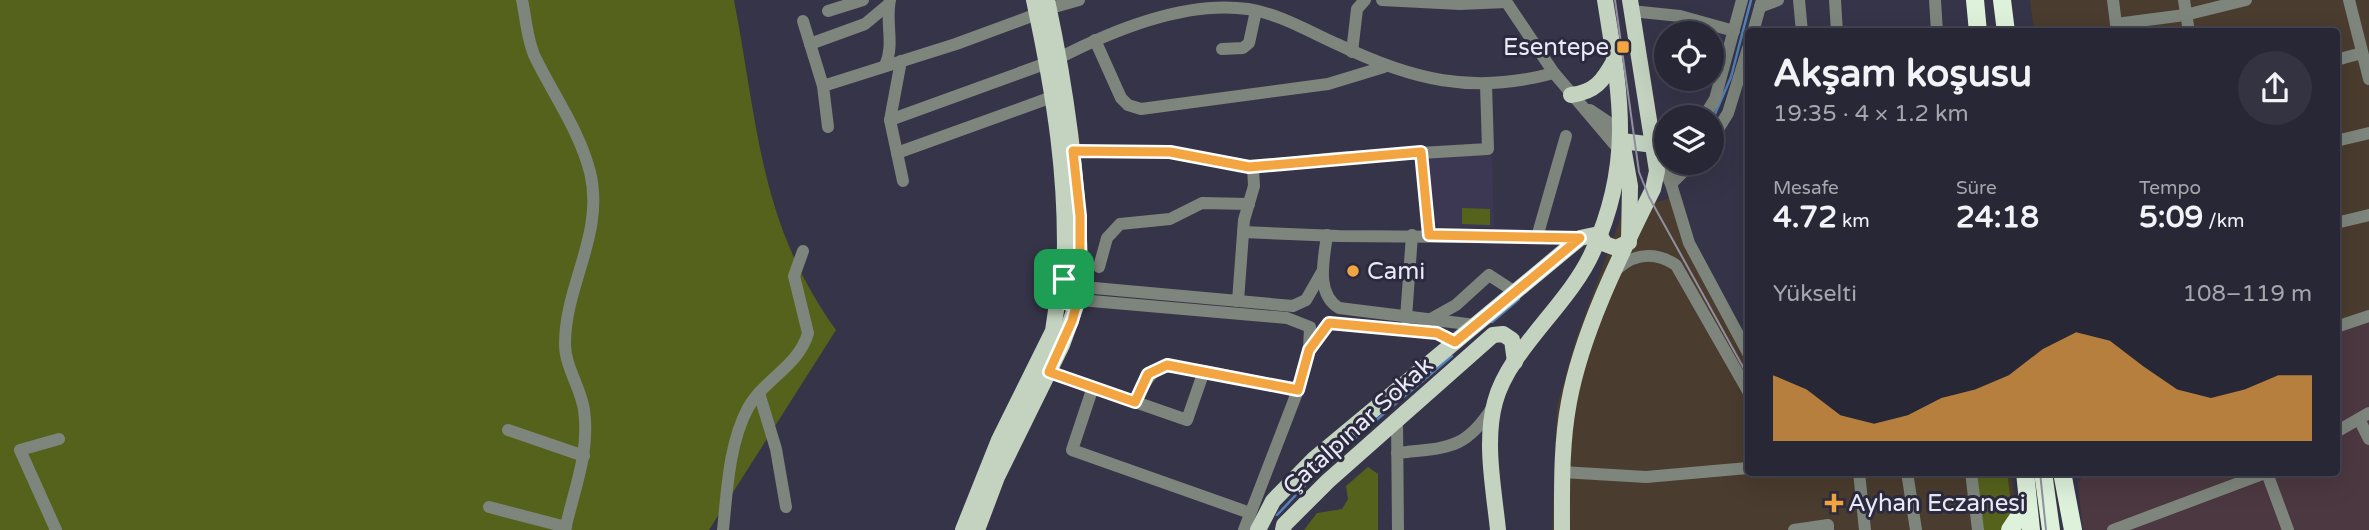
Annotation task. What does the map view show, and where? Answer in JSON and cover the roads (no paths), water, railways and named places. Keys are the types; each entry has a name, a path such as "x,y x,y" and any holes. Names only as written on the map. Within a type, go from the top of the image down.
{"highway":[{"path":"1975,0 1978,28"},
{"path":"2002,0 2006,28"},
{"path":"2025,476 2031,530"},
{"path":"2044,476 2052,530"},
{"path":"2065,476 2073,530"},
{"path":"2010,530 2028,502"}],"main road":[{"path":"1605,0 1614,61 1621,146 1630,186 1629,242"},
{"path":"1053,3 1052,97 1077,290"},
{"path":"1630,6 1654,118"},
{"path":"977,530 997,477 1072,321 1077,290 1080,216 1073,151 1053,60 1035,7"},
{"path":"1574,98 1594,89 1606,76 1614,61"},
{"path":"1621,146 1654,146"},
{"path":"1498,530 1492,455 1494,404 1515,362 1575,282 1593,251 1614,191 1621,146"},
{"path":"1562,530 1562,472 1569,401 1595,317 1653,189 1656,175"},
{"path":"1599,234 1605,244 1612,248 1629,242"},
{"name":"Çatalpınar Sokak","path":"1258,530 1268,508 1300,472 1580,238 1599,234"},
{"path":"1575,282 1597,273 1614,275"},
{"path":"963,530 999,440 1053,331 1058,285 1077,290"},
{"name":"Çatalpınar Sokak","path":"1280,528 1493,335 1503,334 1512,340 1515,362"}],"street":[{"path":"489,507 565,529 587,444 584,407 565,346 568,319 588,248 595,211 590,174 579,136 533,54 522,0"},
{"path":"828,11 863,0"},
{"path":"1053,3 1079,0"},
{"path":"1352,52 1357,9 1365,0"},
{"path":"1382,0 1460,4 1506,1 1554,73 1574,98 1608,121 1621,146"},
{"path":"1711,105 1742,0"},
{"path":"1754,28 1761,4 1778,0"},
{"path":"1799,0 1802,28"},
{"path":"1835,0 1837,28"},
{"path":"1935,0 1937,28"},
{"path":"2113,0 2116,24 2185,15 2246,0"},
{"path":"2184,0 2188,28"},
{"path":"2349,0 2369,79"},
{"path":"810,44 865,24 890,2"},
{"path":"886,66 890,54 890,2"},
{"path":"890,120 1053,60 1095,40 1199,5 1256,11 1286,20 1384,66 1432,80 1486,84 1554,73"},
{"path":"1630,6 1734,31"},
{"path":"823,86 901,61 1035,7"},
{"path":"1222,49 1243,48 1249,43 1256,11"},
{"path":"803,22 823,86 828,127"},
{"path":"1095,40 1121,98 1137,108 1328,84 1384,66"},
{"path":"2340,59 2362,53"},
{"path":"1724,120 1745,58"},
{"path":"901,61 890,120 903,181"},
{"path":"1073,151 1170,152 1253,167 1421,152 1488,149 1486,84"},
{"path":"897,153 1052,97"},
{"path":"2340,140 2369,133"},
{"path":"1537,237 1566,136"},
{"path":"1421,152 1429,235"},
{"path":"1238,301 1243,232 1254,186 1253,167"},
{"path":"1668,175 1689,243 1745,347"},
{"path":"1671,184 1680,175"},
{"path":"1099,267 1107,238 1119,224 1170,219 1202,203 1249,204"},
{"path":"2340,222 2369,215"},
{"path":"1243,232 1580,238"},
{"path":"1244,530 1298,390 1309,350 1310,327 1300,314 1322,272 1327,235"},
{"path":"1406,318 1412,235"},
{"path":"723,530 738,433 748,408 759,393 787,366 806,340 808,326 795,290 793,276 803,251"},
{"path":"1614,275 1628,261 1647,256 1659,257 1676,265 1745,386"},
{"path":"1309,350 1333,313 1322,272"},
{"path":"1429,320 1467,296 1489,275 1515,292"},
{"path":"1077,290 1287,306 1321,296 1349,312 1475,325"},
{"path":"1077,290 1278,317 1310,327 1320,328 1329,323 1437,333 1455,342"},
{"path":"2340,326 2369,316"},
{"path":"1135,402 1148,374 1167,365 1298,390"},
{"path":"1049,372 1187,420 1204,371"},
{"path":"1093,387 1072,450 1250,513"},
{"path":"759,393 776,449 786,507"},
{"path":"1397,453 1461,443 1482,424 1494,404"},
{"path":"2340,430 2364,416 2369,439"},
{"path":"1397,420 1398,530"},
{"path":"508,429 584,456"},
{"path":"56,530 20,450 59,439"},
{"path":"1562,472 1646,477 1745,468"},
{"path":"1859,476 1866,530"},
{"path":"1908,476 1916,530"},
{"path":"1971,476 1978,530"},
{"path":"2113,530 2259,476"},
{"path":"2268,476 2288,530"},
{"path":"1794,530 1828,528"}],"waterway":[{"path":"1719,105 1731,77 1751,0"},
{"path":"1492,322 1519,299"},
{"path":"1277,515 1328,461 1452,356"}],"tram line":[{"path":"1615,0 1639,172 1649,197 1745,371"},
{"path":"2040,476 2046,530"}],"place":[{"name":"Esentepe","path":"1623,47"},
{"name":"Cami","path":"1353,271"},
{"name":"Ayhan Eczanesi","path":"1834,503"}]}
